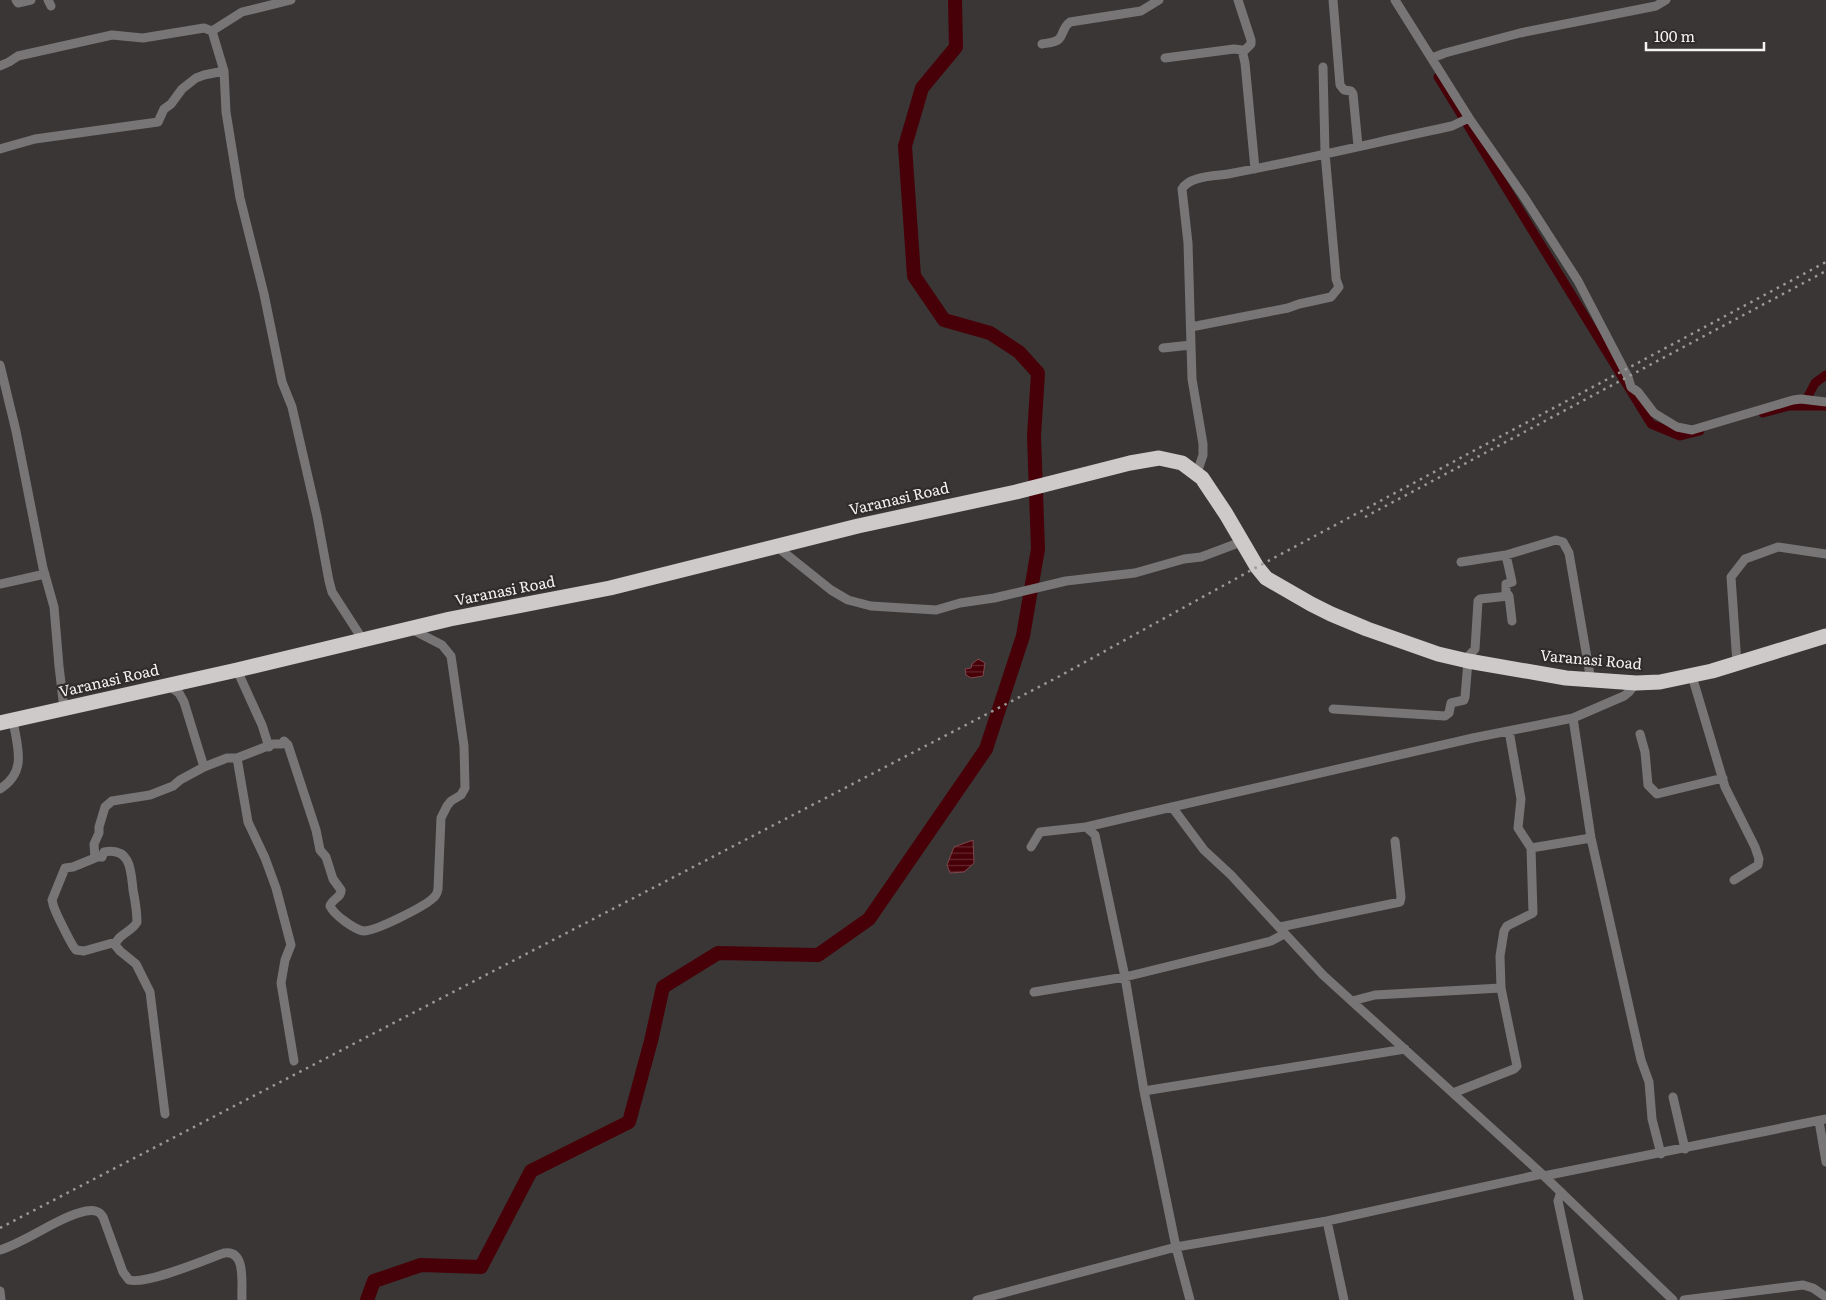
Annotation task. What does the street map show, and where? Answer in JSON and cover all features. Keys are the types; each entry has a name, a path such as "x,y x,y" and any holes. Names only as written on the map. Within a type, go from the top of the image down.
{"highway":[{"name":"Varanasi Road","path":"6,722 237,670 409,628 610,588 858,526 1016,492 1159,458 1182,462 1197,473 1226,514 1261,573 1280,586 1331,614 1366,629 1438,654 1467,661 1591,680 1636,683 1660,682 1738,664 1826,636"}],"street":[{"path":"16,0 18,3 31,0"},
{"path":"212,31 242,12 291,0"},
{"path":"1042,44 1058,40 1063,28 1070,22 1141,12 1160,0"},
{"path":"1238,0 1251,40 1251,44 1243,52"},
{"path":"1333,0 1340,85 1344,90 1351,91 1353,94 1358,146"},
{"path":"1395,0 1432,58 1464,120 1574,275 1628,377 1630,385 1654,414 1677,427 1692,430 1805,399 1826,402"},
{"path":"1432,58 1520,33 1656,6 1666,0"},
{"path":"0,66 18,56 112,35 137,39 204,28 212,31"},
{"path":"212,31 224,71 226,112 240,198 264,294 282,379 292,407 317,516 328,581 332,592 363,640"},
{"path":"1165,58 1234,49 1242,50 1243,52"},
{"path":"1243,52 1255,169"},
{"path":"1190,327 1288,308 1331,297 1339,287 1336,278 1325,153 1323,67"},
{"path":"0,149 40,138 158,122 164,108 171,104 182,89 196,78 224,71"},
{"path":"1197,473 1203,455 1203,444 1193,387 1188,243 1182,189 1184,186 1192,181 1358,146 1464,120"},
{"path":"1163,348 1191,345"},
{"path":"0,365 56,618 58,666 64,709"},
{"path":"1461,562 1506,555 1556,540 1563,542 1567,547 1591,680"},
{"path":"776,546 832,590 854,603 871,606 936,610 960,603 994,598 1066,581 1135,573 1201,556 1241,542"},
{"path":"1738,664 1731,577 1744,559 1778,547 1826,554"},
{"path":"1506,555 1512,582 1506,584 1512,621"},
{"path":"0,584 45,574"},
{"path":"1333,709 1445,716 1449,713 1451,703 1464,700 1466,697 1467,661 1476,649 1478,601 1480,599 1509,596"},
{"path":"95,858 94,844 99,833 104,810 109,804 118,800 150,795 173,786 204,767 226,758 237,758 277,743 282,744 284,741 288,745 316,830 320,850 326,857 333,879 341,890 340,895 331,902 330,906 339,917 366,931 389,922 432,899 437,895 438,890 441,818 450,801 461,795 465,788 464,746 451,656 442,645 409,628"},
{"path":"237,670 262,725 269,747"},
{"path":"1692,676 1728,796 1755,847 1759,859 1758,865 1734,880"},
{"path":"1031,847 1040,832 1086,827 1474,738 1573,718 1624,696 1636,683"},
{"path":"168,685 179,693 184,702 204,767"},
{"path":"1573,718 1591,838 1642,1060 1649,1082 1652,1119 1661,1154"},
{"path":"0,789 14,776 19,764 6,722"},
{"path":"1453,1093 1514,1069 1517,1066 1508,1013 1501,988 1500,956 1504,931 1509,924 1533,913 1531,848 1518,828 1521,799 1509,731"},
{"path":"1640,734 1645,752 1648,785 1657,794 1723,778"},
{"path":"237,758 248,822 265,858 276,888 290,945 281,983 294,1060"},
{"path":"1172,807 1204,850 1323,975 1543,1175 1674,1300"},
{"path":"1086,827 1095,835 1125,977 1144,1091 1176,1247 1190,1300"},
{"path":"1531,848 1591,838"},
{"path":"1034,992 1125,977 1271,941 1282,931 1400,902 1395,841"},
{"path":"104,852 114,852 123,856 129,864 137,922 134,928 116,942 84,951 76,950 71,944 67,932 52,904 52,900 62,871 65,868 73,867 95,858 102,857 104,852"},
{"path":"116,942 116,948 136,964 150,992 165,1114"},
{"path":"1352,1001 1375,995 1501,988"},
{"path":"1144,1091 1404,1049"},
{"path":"1673,1097 1686,1149"},
{"path":"977,1300 1176,1247 1327,1221 1543,1175 1661,1154 1823,1120 1826,1162"},
{"path":"1561,1192 1558,1201 1578,1300"},
{"path":"0,1250 78,1214 86,1211 98,1212 103,1217 123,1272 129,1280 138,1281 165,1274 224,1253 233,1253 236,1255 240,1266 242,1300"},
{"path":"1327,1221 1344,1300"},
{"path":"1684,1300 1803,1285 1813,1288 1826,1298"},
{"path":"0,1291 1,1300"}],"shaded area":[{"path":"978,659 985,663 983,676 971,678 966,675 965,669 971,668 972,664"},
{"path":"973,840 974,863 964,872 950,873 947,865 954,847"}],"waterway":[{"path":"367,1300 374,1281 421,1265 481,1267 531,1171 629,1122 651,1041 663,987 718,953 818,955 869,919 986,749 1023,636 1038,549 1034,436 1038,373 1019,352 990,333 944,320 914,276 905,146 922,88 956,47 955,0"},
{"path":"1438,77 1651,424 1680,436 1700,431"},
{"path":"1803,406 1815,383 1826,375"},
{"path":"1763,413 1789,406 1826,406"}],"railway":[{"path":"0,1228 1058,677 1257,567 1826,262"},
{"path":"1365,517 1826,271"}]}
